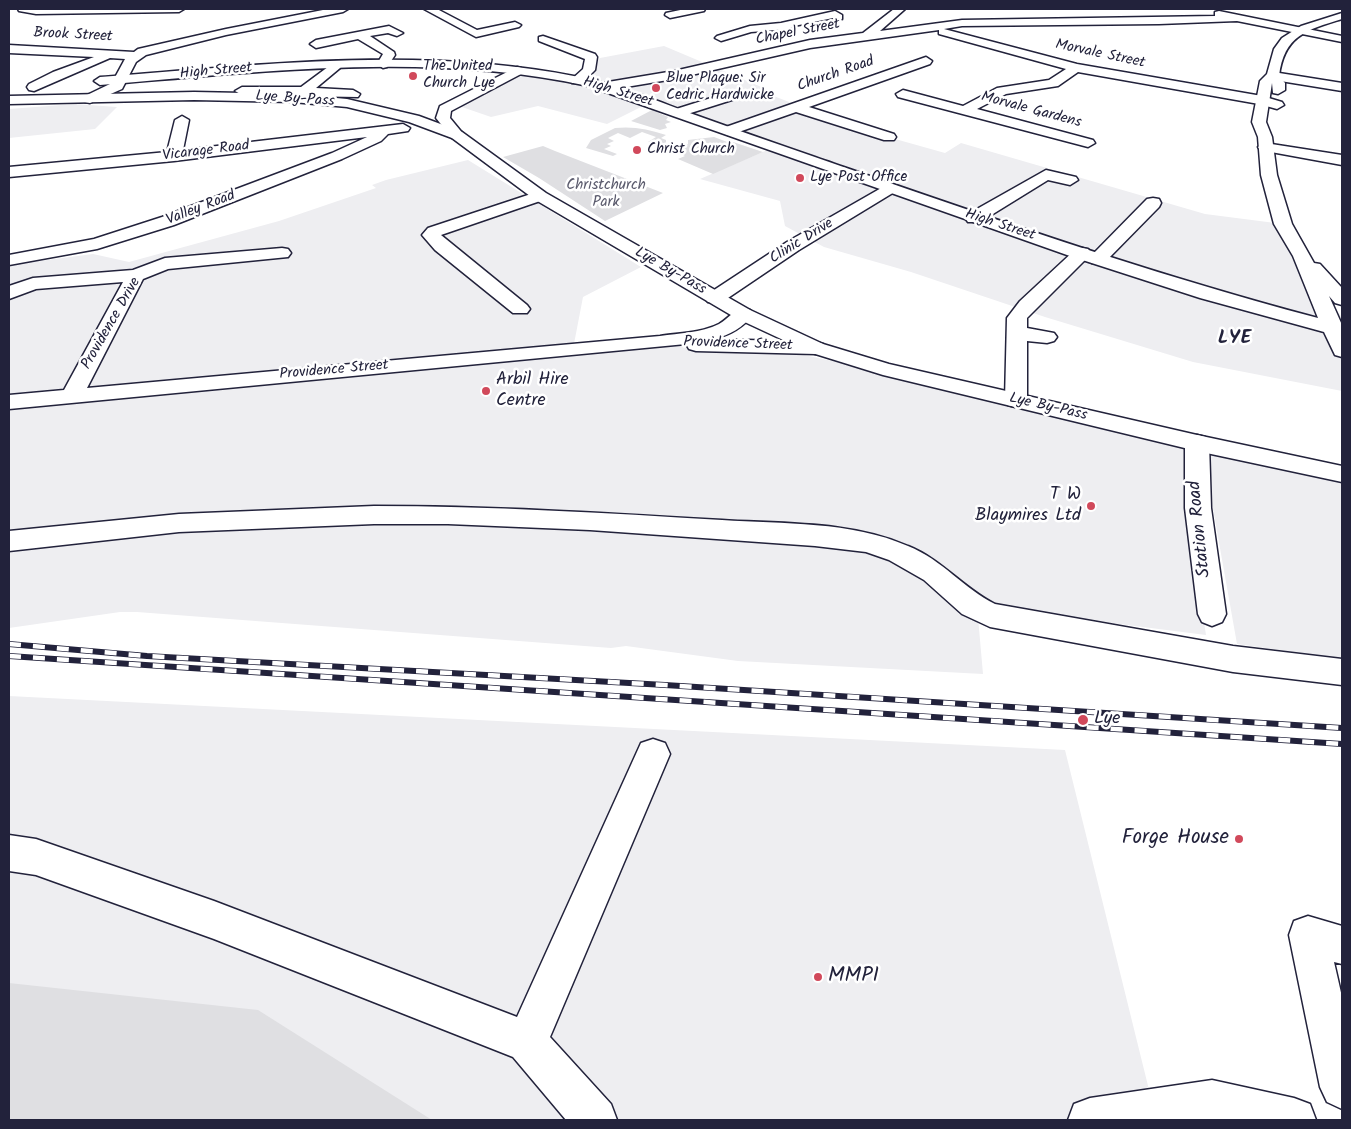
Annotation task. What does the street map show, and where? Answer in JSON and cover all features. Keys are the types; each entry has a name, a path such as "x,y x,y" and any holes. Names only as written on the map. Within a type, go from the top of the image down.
{"main road":[{"path":"23,9 36,11 182,11"},
{"path":"297,9 308,15"},
{"name":"Brook Street","path":"9,49 135,56 226,32 343,9"},
{"path":"429,9 476,34 516,25"},
{"path":"670,15 700,9"},
{"path":"866,37 900,9"},
{"path":"1116,9 1132,22"},
{"path":"1196,9 1342,39"},
{"path":"772,14 810,44"},
{"path":"720,38 750,29 787,25 834,14 838,17"},
{"path":"1265,142 1275,120 1277,105 1273,63 1279,47 1285,39 1298,31 1342,16"},
{"name":"Chapel Street","path":"632,88 810,44 962,23 1132,22 1236,18"},
{"path":"211,23 226,32"},
{"name":"Morvale Street","path":"936,27 938,30 1076,68 1262,100 1277,105"},
{"path":"316,44 389,29 397,33"},
{"path":"360,35 388,52 389,55 383,64"},
{"path":"542,39 590,56 589,70 577,80"},
{"path":"9,100 58,75 112,55"},
{"path":"90,99 112,90 135,56"},
{"name":"Church Road","path":"728,131 926,62"},
{"name":"High Street","path":"9,91 120,79 336,65 383,64 516,71 577,80 602,86 632,88 678,113 974,218 1262,310 1337,330"},
{"path":"304,91 336,65"},
{"name":"Morvale Gardens","path":"965,110 1002,91 1053,83 1076,68"},
{"path":"457,135 443,118 445,109 516,71"},
{"path":"1276,79 1342,87"},
{"path":"1276,79 1270,99 1262,100 1259,122 1265,142 1269,175 1283,224 1302,256 1337,330 1342,351"},
{"path":"242,91 304,91 353,94"},
{"name":"Morvale Gardens","path":"903,94 1088,143"},
{"name":"Lye By-Pass","path":"9,100 251,96 321,100 375,109 432,125 457,135 540,196 743,314 816,348 883,369 1016,400 1159,428 1197,443 1342,474"},
{"path":"678,113 730,96"},
{"path":"792,108 820,125 838,132"},
{"path":"792,108 889,137"},
{"path":"174,156 182,120"},
{"name":"Vicarage Road","path":"9,172 174,156 403,128"},
{"name":"Valley Road","path":"9,260 96,244 168,221 337,156 376,138 383,131"},
{"path":"1265,142 1342,160"},
{"path":"974,218 1046,175 1070,180"},
{"name":"Clinic Drive","path":"715,298 794,246 890,188"},
{"path":"520,308 441,246 431,234 540,196"},
{"path":"1016,400 1017,318 1027,305 1090,256 1153,203"},
{"name":"Providence Drive","path":"72,395 136,274 165,264 282,253"},
{"path":"1302,256 1342,299"},
{"path":"9,293 33,284 136,274"},
{"name":"Providence Street","path":"9,402 660,342 720,331 730,327 743,314"},
{"path":"1016,333 1047,337"},
{"name":"Providence Street","path":"660,342 703,346 816,348"},
{"name":"Station Road","path":"1197,443 1195,475 1199,536 1212,614"},
{"path":"9,541 180,523 374,515 448,515 590,521 816,536 868,542 899,553 934,573 972,606 990,615 1188,652 1342,672"},
{"path":"527,1042 653,754"},
{"path":"9,853 36,857 214,920 527,1042 595,1120"},
{"path":"1342,945 1308,936 1334,1022 1342,1088"},
{"path":"1090,1120 1212,1102 1294,1120"}],"shaded area":[{"path":"664,46 771,91 766,93 856,128 945,153 961,143 1205,214 1283,224 1342,318 1342,391 1193,362 1045,317 911,272 824,247 785,226 780,201 700,179 772,148 651,102 607,124 538,106 491,117 459,106 517,71 577,80 600,58"},
{"path":"75,104 117,107 95,129 9,138 9,109"},
{"path":"468,160 641,267 583,297 573,349 676,341 799,354 919,379 1186,447 1342,480 1342,659 1237,644 1212,503 1185,497 1206,635 977,606 983,674 738,661 626,646 611,648 137,612 120,612 9,628 9,265 93,254 129,262 279,221 376,188 372,185 386,180"},
{"path":"9,696 1065,750 1154,1110 1239,1108 1288,1120 9,1120"}],"green space":[{"path":"652,110 668,117 666,120 671,122 665,124 667,128 660,130 631,121"},
{"path":"615,128 634,128 660,133 666,135 661,138 666,140 666,144 660,146 648,142 656,137 642,132 630,138 618,133 608,138 614,141 607,144 611,146 604,149 617,154 613,156 586,148 591,140"},
{"path":"714,137 763,152 713,174 678,159 685,156 679,153 678,146 688,144 688,140"},
{"name":"Christchurch Park","path":"543,146 663,193 605,221 503,157"},
{"path":"9,983 258,1010 432,1120 9,1120"}],"railway":[{"path":"9,644 147,656 665,685 1342,728"},
{"path":"9,656 1342,744"}],"place":[{"name":"The United Church Lye","path":"413,76"},
{"name":"Blue Plaque: Sir Cedric Hardwicke","path":"656,88"},
{"name":"Christ Church","path":"637,150"},
{"name":"Lye Post Office","path":"800,178"},
{"name":"Arbil Hire Centre","path":"486,391"},
{"name":"T W Blaymires Ltd","path":"1091,506"},
{"name":"Lye","path":"1083,720"},
{"name":"Forge House","path":"1239,839"},
{"name":"MMPI","path":"818,977"}],"district":[{"name":"LYE","path":"1235,340"}]}
